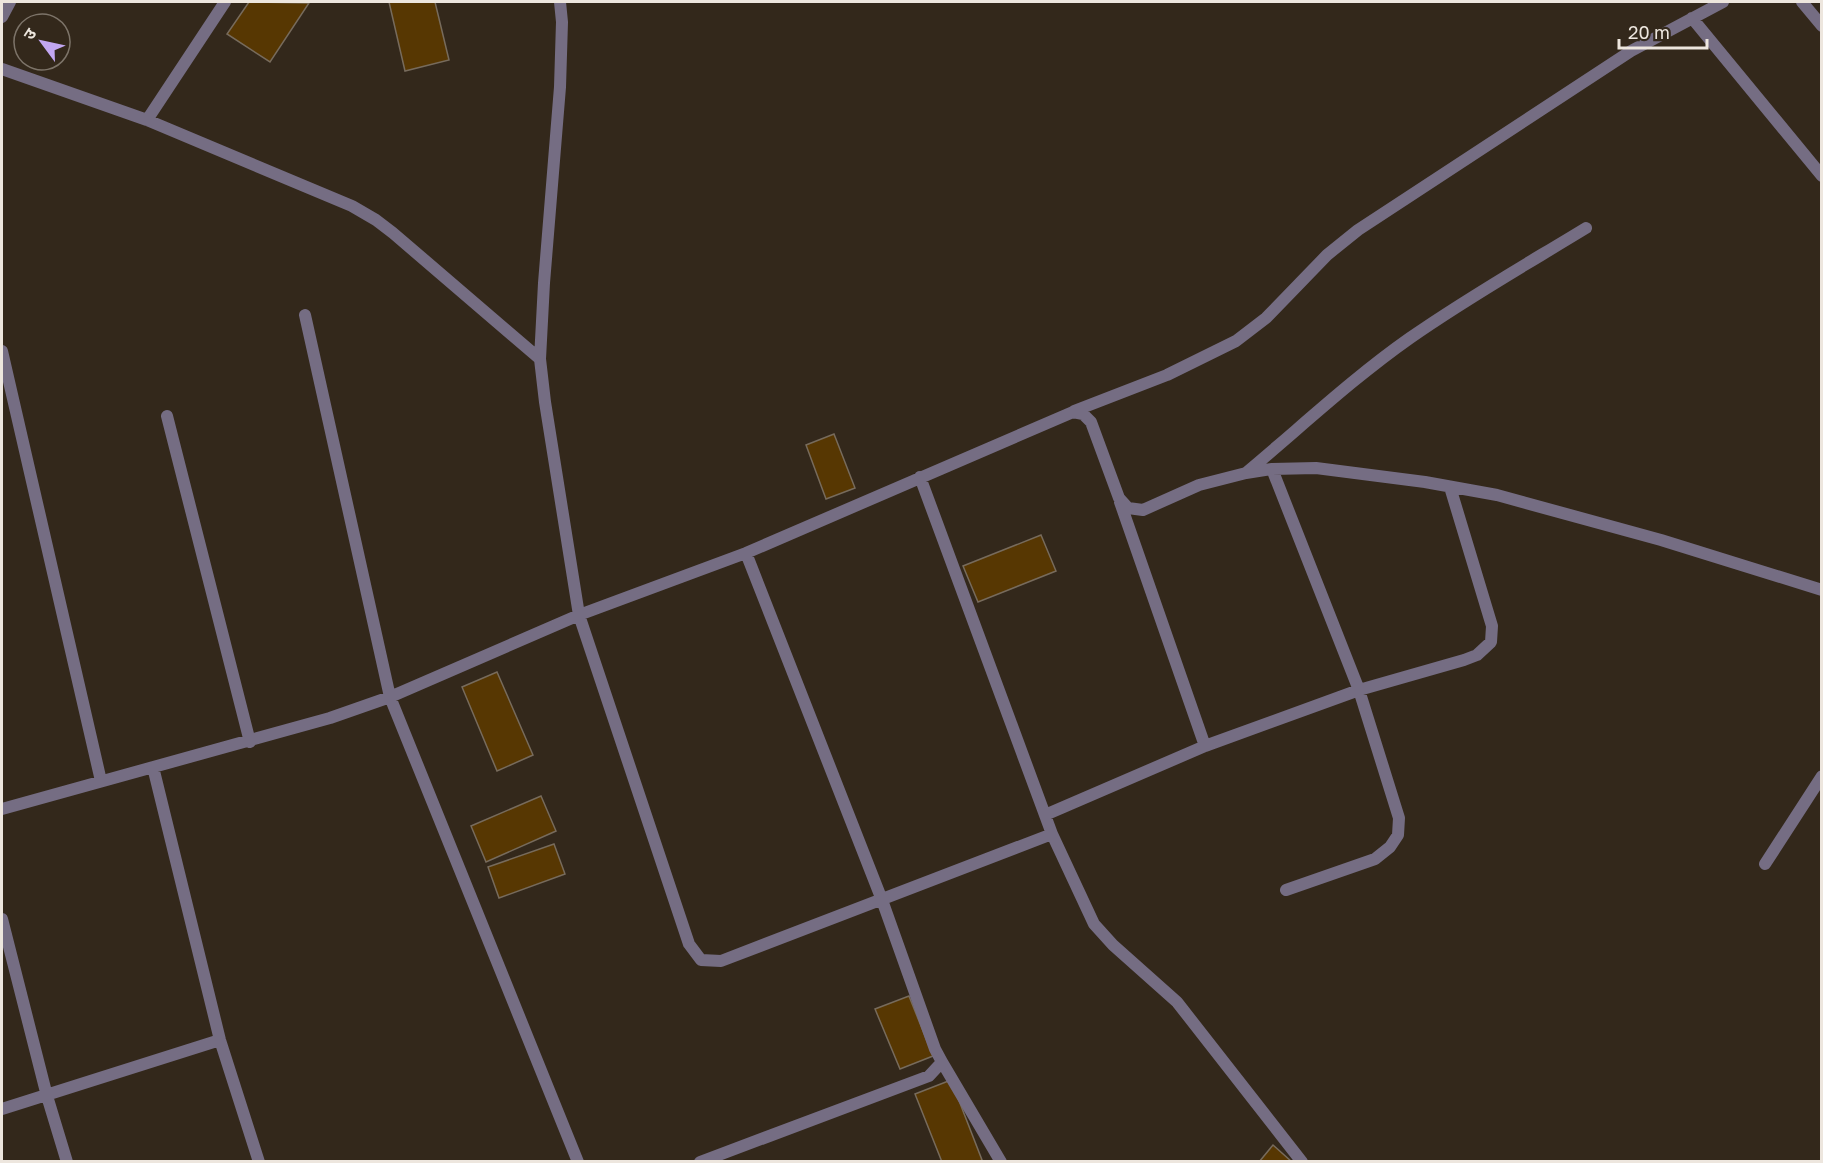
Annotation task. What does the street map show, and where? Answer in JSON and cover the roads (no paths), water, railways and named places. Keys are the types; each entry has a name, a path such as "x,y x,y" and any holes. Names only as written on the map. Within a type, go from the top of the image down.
{"street":[{"path":"2,17 10,2"},
{"path":"147,120 225,2"},
{"path":"560,2 562,22 560,87 540,359 544,402 579,615 689,944 701,960 721,961 1052,834"},
{"path":"2,809 250,742 390,697 579,615 746,553 1073,412 1167,375 1236,341 1266,318 1327,255 1358,230 1631,51 1723,2"},
{"path":"1802,2 1821,26"},
{"path":"1692,18 1821,176"},
{"path":"2,69 147,120 352,206 376,220 540,359"},
{"path":"1246,473 1378,362 1410,338 1449,311 1586,228"},
{"path":"305,315 390,697 578,1161"},
{"path":"2,351 101,781"},
{"path":"1073,412 1083,414 1091,422 1205,746"},
{"path":"166,416 250,742"},
{"path":"1119,498 1128,508 1143,510 1199,485 1246,473 1272,468 1316,468 1450,486 1497,495 1661,540 1821,590"},
{"path":"1272,468 1359,690 1399,818 1398,835 1390,847 1375,859 1286,890"},
{"path":"920,477 1052,834 1094,924 1113,945 1177,1002 1302,1161"},
{"path":"1045,816 1205,746 1359,690 1477,655 1491,642 1492,626 1450,486"},
{"path":"746,553 882,900 935,1048 1001,1161"},
{"path":"153,767 220,1040 259,1161"},
{"path":"1765,864 1821,777"},
{"path":"2,919 47,1096 67,1161"},
{"path":"2,1109 220,1040"},
{"path":"700,1161 929,1076 942,1062"}]}
